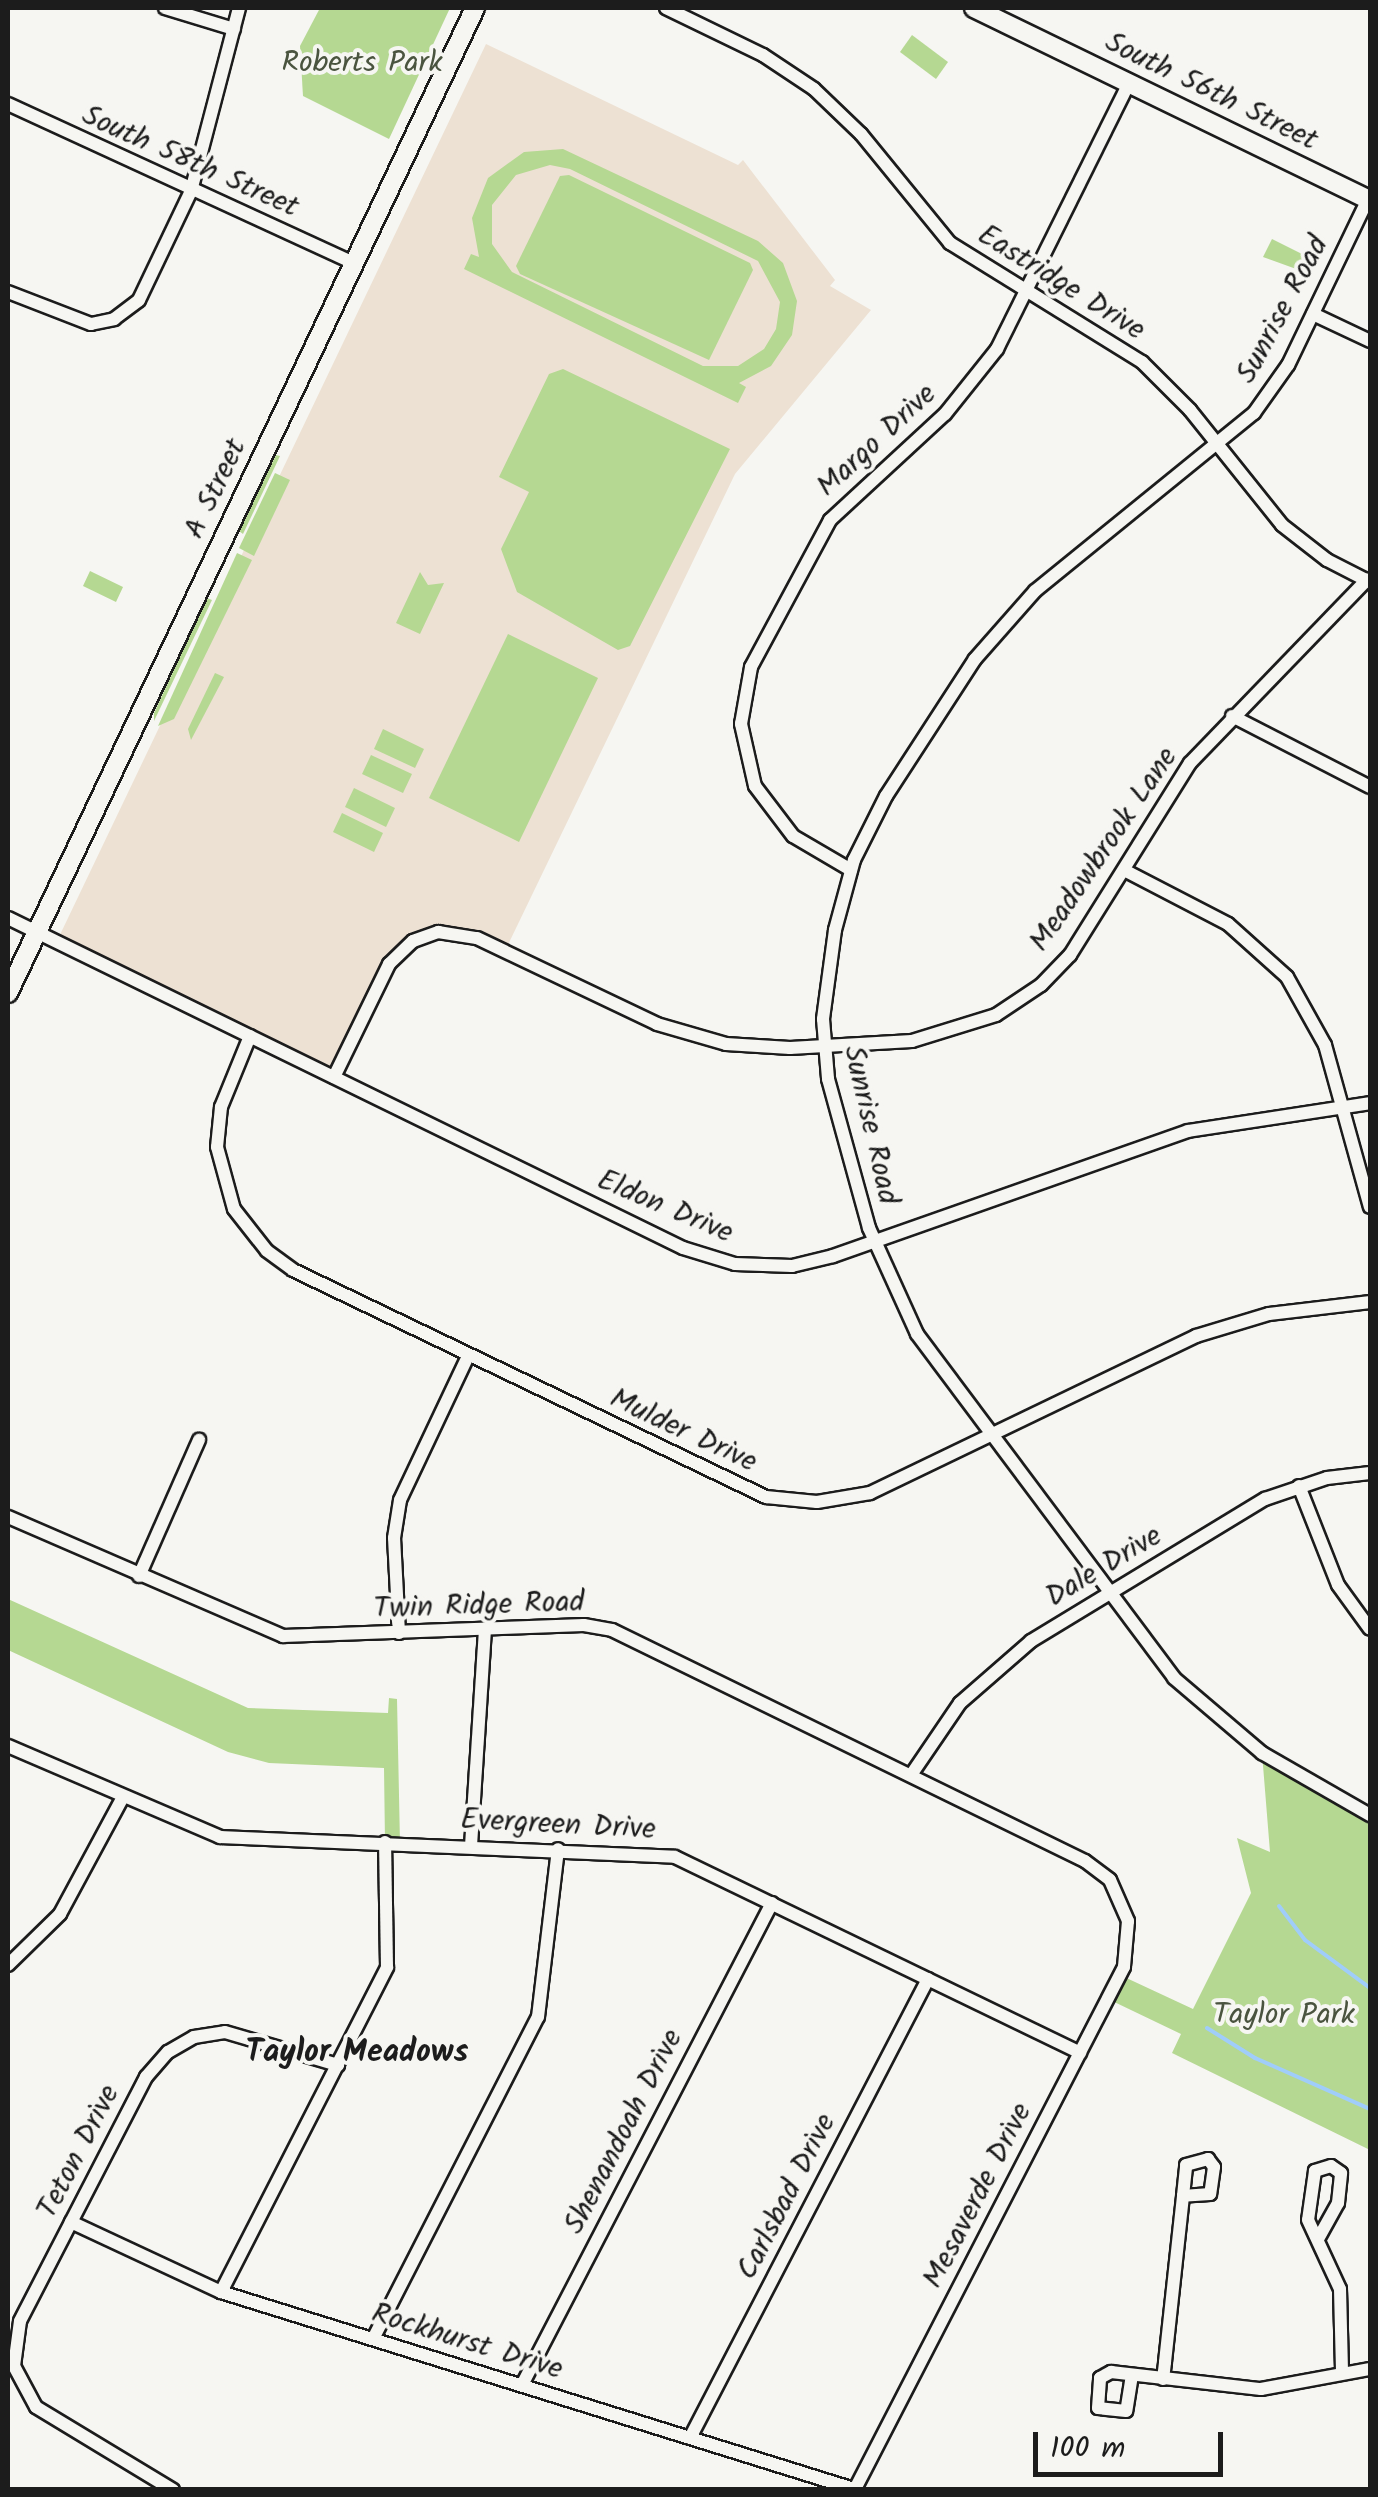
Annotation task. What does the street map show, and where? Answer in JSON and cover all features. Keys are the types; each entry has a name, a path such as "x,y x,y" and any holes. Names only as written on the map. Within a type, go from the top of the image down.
{"main road":[{"name":"A Street","path":"8,993 475,8"},
{"name":"South 56th Street","path":"974,8 1370,200"}],"street":[{"path":"166,8 234,29"},
{"path":"8,292 79,322 124,314 143,294 191,191 240,8"},
{"name":"Eastridge Drive","path":"666,8 814,89 861,134 939,233 1026,292 1132,355 1220,446 1282,525 1326,560 1369,581"},
{"name":"Margo Drive","path":"851,870 793,836 755,786 741,724 748,677 821,532 861,485 976,379 1026,292 1129,84"},
{"name":"South 58th Street","path":"8,104 354,263"},
{"name":"Sunrise Road","path":"1370,200 1274,387 1220,446 1009,616 886,796 851,870 830,960 824,1046 834,1110 873,1242 907,1319 1108,1594 1209,1712 1286,1770 1370,1815"},
{"path":"1313,314 1370,341"},
{"name":"Meadowbrook Lane","path":"334,1076 388,964 414,941 446,932 478,938 693,1036 757,1048 932,1038 1018,1002 1070,956 1173,786 1232,716 1369,581"},
{"path":"1232,716 1370,787"},
{"path":"1124,870 1228,924 1271,959 1316,1023 1370,1207"},
{"name":"Eldon Drive","path":"8,918 705,1257 792,1266 873,1242 1164,1138 1370,1103"},
{"name":"Mulder Drive","path":"250,1036 225,1092 217,1134 222,1179 244,1226 293,1270 736,1486 778,1499 861,1496 1212,1330 1288,1311 1370,1302"},
{"path":"399,1633 394,1538 400,1500 468,1356"},
{"path":"139,1576 199,1440"},
{"name":"Dale Drive","path":"912,1776 949,1716 986,1676 1108,1594 1265,1499 1298,1486 1370,1474"},
{"path":"1298,1486 1338,1584 1370,1629"},
{"name":"Twin Ridge Road","path":"8,1517 274,1634 612,1630 1092,1864 1115,1886 1128,1921"},
{"path":"471,1846 485,1629"},
{"name":"Evergreen Drive","path":"8,1746 220,1837 666,1854 1080,2053"},
{"path":"8,1965 60,1914 123,1796"},
{"path":"221,2292 390,1958 385,1842"},
{"path":"372,2339 538,2017 558,1849"},
{"name":"Shenandoah Drive","path":"522,2385 772,1902"},
{"name":"Mesaverde Drive","path":"856,2489 1124,1967 1128,1921"},
{"name":"Carlsbad Drive","path":"690,2438 928,1979"},
{"name":"Teton Drive","path":"173,2490 43,2412 18,2382 16,2332 146,2077 176,2046 202,2035 234,2033 338,2065"},
{"path":"1318,2239 1338,2203 1341,2173 1331,2166 1320,2167 1311,2180 1309,2227 1340,2289 1342,2371"},
{"path":"1162,2379 1182,2196"},
{"name":"Rockhurst Drive","path":"71,2222 221,2292 856,2489"},
{"path":"1132,2375 1261,2389 1342,2371 1370,2369"}],"shaded area":[{"path":"486,44 738,165 743,160 835,280 830,286 871,310 735,474 505,951 438,932 394,957 334,1077 57,941"}],"green space":[{"name":"Roberts Park","path":"320,8 450,8 389,139 303,96 300,46"},
{"path":"912,35 948,62 936,79 900,52"},
{"path":"563,149 758,241 783,263 797,301 792,335 771,366 739,383 746,387 738,403 464,269 471,254 479,257 472,218 488,178 524,152","holes":["550,165 570,169 758,261 780,302 776,329 764,349 738,366 703,366 512,272 492,244 492,205 516,175"]},
{"path":"569,175 750,263 753,270 709,360 520,274 516,266 560,176"},
{"path":"1272,239 1312,259 1310,263 1299,270 1263,257"},
{"path":"563,369 730,449 630,646 618,650 517,592 501,549 529,492 499,477 549,374"},
{"path":"276,455 280,456 243,534 239,531"},
{"path":"275,473 290,480 254,556 239,548"},
{"path":"237,553 252,560 174,719 158,726"},
{"path":"90,571 123,587 116,602 83,586"},
{"path":"420,572 428,585 444,583 420,634 396,623"},
{"path":"207,598 212,600 154,721 154,713"},
{"path":"508,634 598,678 519,842 429,798"},
{"path":"215,673 224,677 191,740 188,729"},
{"path":"383,729 424,749 415,768 374,749"},
{"path":"371,755 412,774 403,793 362,774"},
{"path":"354,788 395,808 386,827 345,807"},
{"path":"342,813 383,833 374,852 333,832"},
{"path":"8,1599 248,1708 388,1713 389,1698 397,1699 400,1843 385,1842 384,1768 269,1763 228,1752 8,1650"},
{"name":"Taylor Park","path":"1262,1753 1370,1815 1370,2150 1172,2053 1181,2034 1108,1999 1120,1975 1193,2009 1251,1893 1237,1838 1270,1852"}],"waterway":[{"path":"1279,1906 1305,1940 1370,1988"},
{"path":"1207,2028 1255,2058 1370,2109"}],"district":[{"name":"Taylor Meadows","path":"357,2053"}]}
